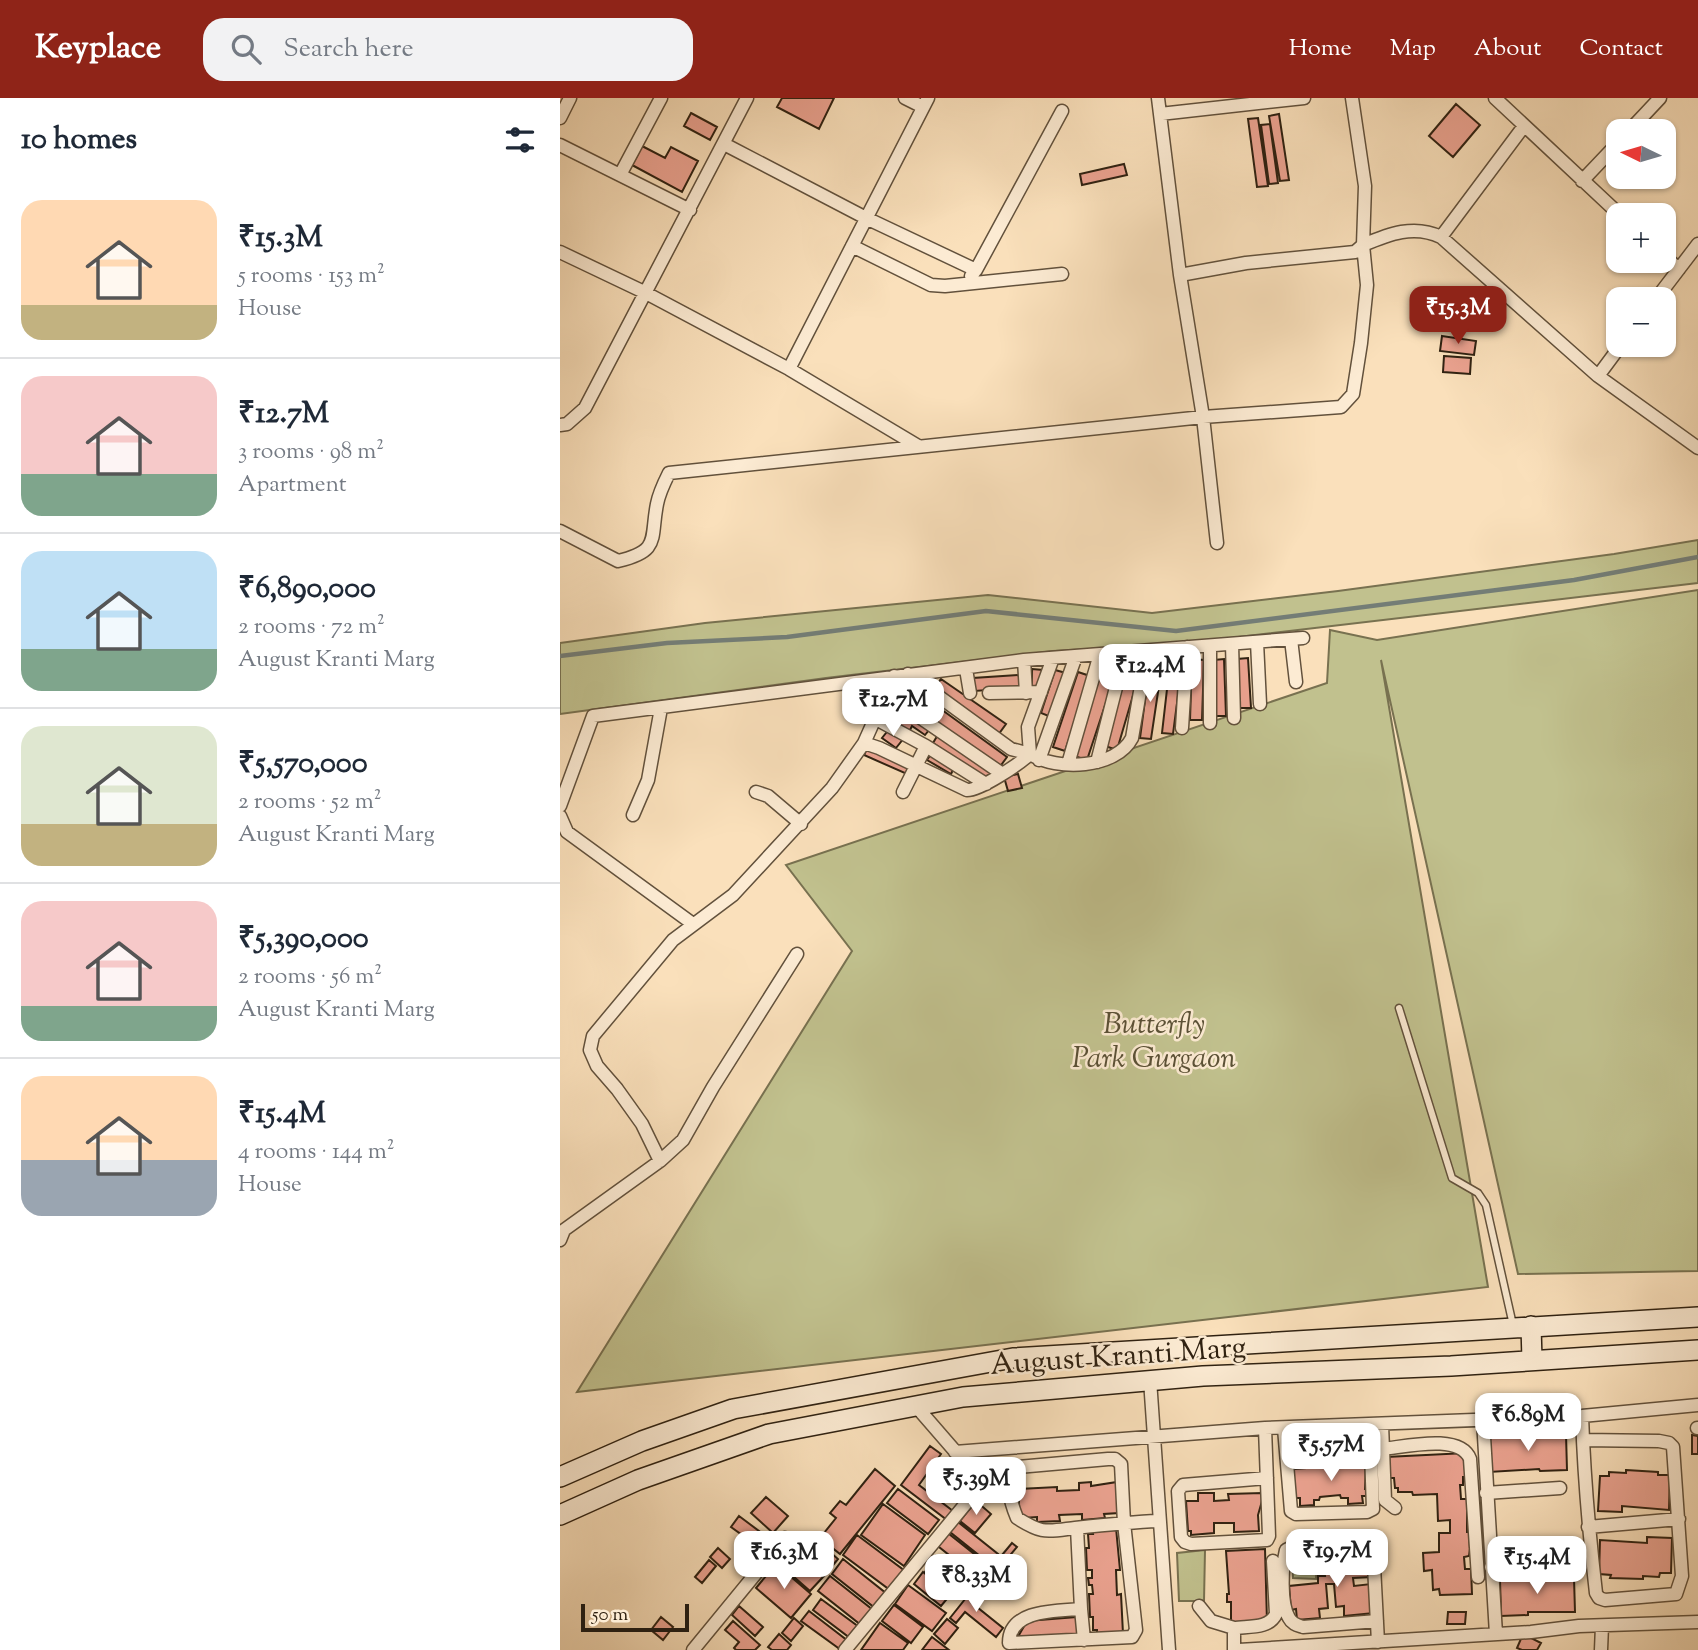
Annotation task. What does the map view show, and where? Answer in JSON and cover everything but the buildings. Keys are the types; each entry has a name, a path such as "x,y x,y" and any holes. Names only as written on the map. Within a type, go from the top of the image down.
{"main road":[{"name":"August Kranti Marg","path":"560,1477 642,1441 733,1409 1013,1358 1698,1317"},
{"path":"1522,1326 1532,1360"},
{"name":"August Kranti Marg","path":"560,1515 638,1480 769,1434 963,1397 1150,1380 1698,1350"}],"street":[{"path":"560,118 570,98"},
{"path":"620,175 661,98"},
{"path":"560,425 567,424 585,408 747,98"},
{"path":"789,369 925,102 905,98"},
{"path":"1158,98 1180,275 1203,417 1217,543"},
{"path":"1160,114 1304,98"},
{"path":"560,531 618,561 635,558 651,545 656,506 669,473 1203,417 1341,407 1353,394 1367,285 1363,245 1365,186 1352,98"},
{"path":"1495,98 1607,203"},
{"path":"1640,119 1660,98"},
{"path":"964,284 976,270 1062,111"},
{"path":"1441,237 1524,126"},
{"path":"724,144 866,218 976,270"},
{"path":"560,145 690,210"},
{"path":"1582,181 1606,156"},
{"path":"1180,275 1246,263 1355,252 1363,245 1406,230 1428,231 1441,237 1598,376 1698,448"},
{"path":"1665,287 1698,244"},
{"path":"852,246 931,285 1062,274"},
{"path":"560,252 644,292 789,369 918,446"},
{"path":"1598,376 1612,357"},
{"path":"560,806 593,716 1024,660 1297,639 1296,682"},
{"path":"1257,642 1260,704"},
{"path":"1232,644 1234,718"},
{"path":"1210,646 1210,723"},
{"path":"1182,728 1187,647"},
{"path":"908,674 1012,749 1068,764 1097,762 1126,749 1132,738 1147,650"},
{"path":"1097,762 1125,652"},
{"path":"1068,764 1100,654"},
{"path":"864,743 967,790 986,784 1001,773 1035,757 1076,656"},
{"path":"1035,757 1028,727 1053,658"},
{"path":"1024,660 1026,693"},
{"path":"967,668 970,693"},
{"path":"660,1161 642,1124 597,1066 590,1049 593,1036 673,940 733,895 832,788 864,743 894,676"},
{"path":"989,693 1041,692"},
{"path":"886,694 1001,773"},
{"path":"634,815 648,780 661,708"},
{"path":"876,719 926,746 986,784"},
{"path":"903,792 926,746"},
{"path":"756,792 768,796 801,824"},
{"path":"560,816 567,832 692,924"},
{"path":"560,1240 564,1230 660,1161 683,1140 713,1087 797,954"},
{"path":"1150,1380 1169,1650"},
{"path":"845,1650 977,1490 980,1480 915,1405"},
{"path":"955,1452 1265,1428 1582,1416 1698,1405"},
{"path":"1582,1416 1583,1440 1588,1527 1596,1592 1605,1600 1676,1594 1682,1576 1673,1447 1669,1443 1659,1441 1583,1440"},
{"path":"1483,1420 1496,1634"},
{"path":"1382,1425 1385,1500 1395,1508"},
{"path":"1265,1428 1267,1478 1269,1536 1267,1540 1191,1544 1181,1537 1178,1491 1183,1485 1267,1478"},
{"path":"1284,1428 1286,1452 1291,1511 1296,1514 1373,1509 1371,1452 1367,1449 1286,1452"},
{"path":"1382,1449 1442,1443 1458,1445 1467,1451 1471,1459 1478,1577"},
{"path":"1082,1609 1045,1612 1021,1619 1013,1627 1009,1643 1015,1645 1132,1637 1134,1634 1124,1523 1121,1464 1115,1459 1018,1467 1010,1474 1009,1483 1017,1518 1045,1531 1124,1523 1158,1521"},
{"path":"1486,1493 1560,1488"},
{"path":"1588,1527 1679,1520"},
{"path":"1077,1528 1084,1640"},
{"path":"693,1650 785,1538"},
{"path":"1377,1621 1303,1627 1294,1624 1288,1617 1284,1601 1283,1561 1286,1550 1294,1546 1357,1541 1369,1543 1373,1548 1377,1621 1378,1642"},
{"path":"1199,1606 1211,1622 1234,1628 1265,1625 1272,1621 1276,1614 1272,1561"},
{"path":"1491,1567 1565,1562"},
{"path":"1234,1628 1237,1650 1698,1622"},
{"path":"1601,1650 1602,1626"}],"lane":[{"path":"1399,1008 1452,1178 1478,1193 1486,1205 1522,1326"}],"green space":[{"path":"1698,540 1698,583 1179,644 1053,651 560,714 560,643 705,623 988,595 1152,613 1338,591"},
{"name":"Butterfly Park Gurgaon","path":"1698,590 1698,1271 1518,1274 1381,660 1488,1287 577,1392 852,951 786,865 1327,683 1330,630 1377,640"},
{"path":"1205,1550 1204,1601 1179,1601 1177,1553"},
{"path":"1317,1557 1316,1579 1293,1578 1292,1558"}],"waterway":[{"path":"560,656 667,643 787,637 986,611 1176,631 1574,580 1698,557"}]}
